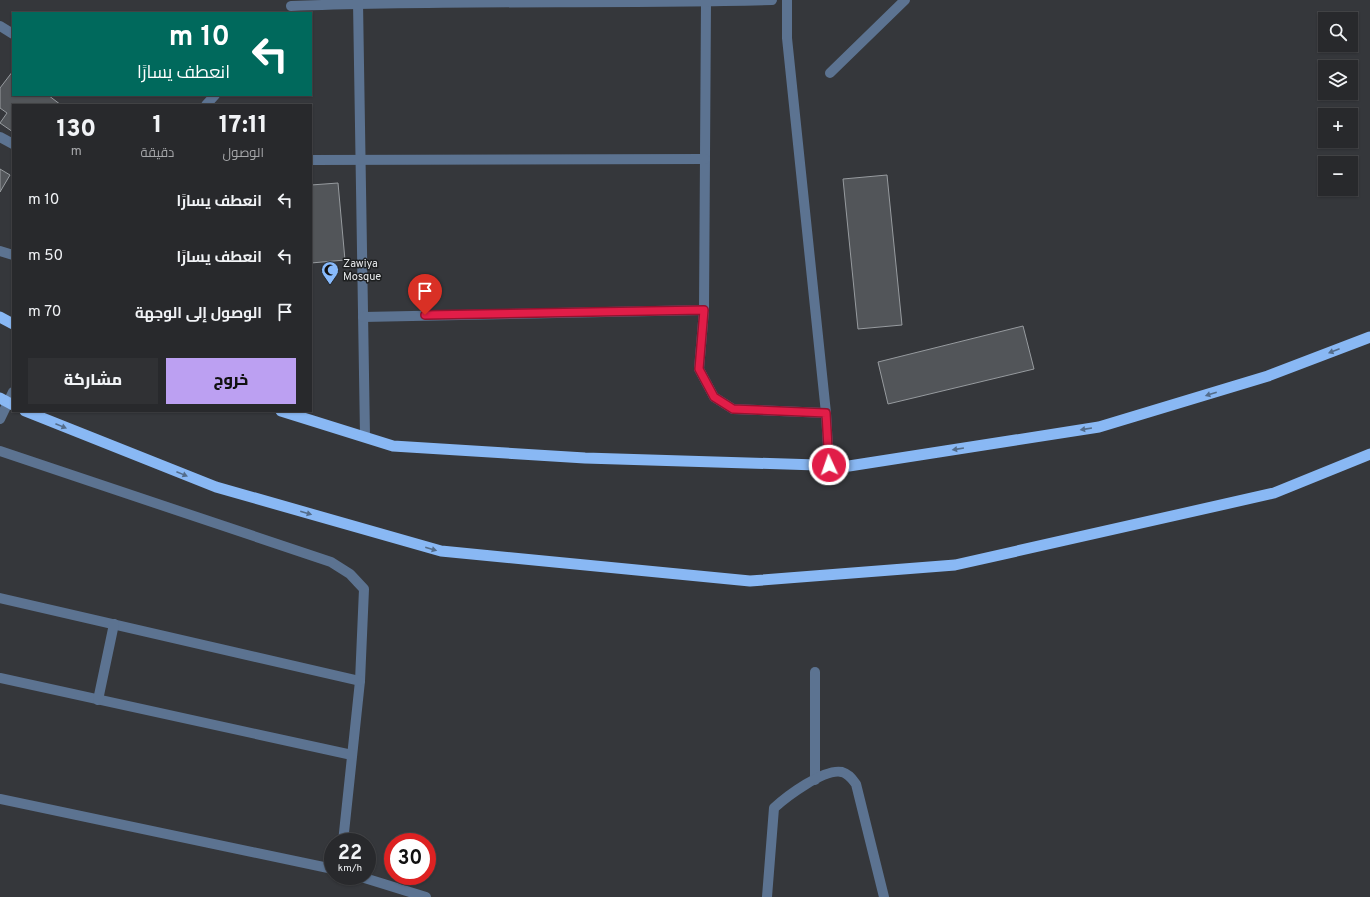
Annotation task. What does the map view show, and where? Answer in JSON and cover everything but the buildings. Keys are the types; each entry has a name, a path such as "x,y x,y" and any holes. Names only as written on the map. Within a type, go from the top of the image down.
{"highway":[{"path":"0,317 12,323"},
{"path":"284,412 393,446 585,458 849,466 1099,427 1268,376 1370,337"},
{"path":"28,412 216,487 441,552 750,581 955,565 1274,493 1370,454"}],"street":[{"path":"291,6 358,2 706,2 772,0"},
{"path":"787,0 787,38 826,413 829,465"},
{"path":"830,73 905,0"},
{"path":"358,2 365,436"},
{"path":"706,2 704,310 699,369 714,397 733,409 826,413"},
{"path":"0,26 12,33"},
{"path":"207,104 214,96"},
{"path":"0,137 12,143"},
{"path":"312,160 705,158"},
{"path":"0,251 12,255"},
{"path":"363,317 704,310"},
{"path":"0,419 7,402"},
{"path":"0,451 331,562 350,574 364,589 360,681 344,833"},
{"path":"0,598 360,681"},
{"path":"98,700 114,624"},
{"path":"814,672 815,780"},
{"path":"0,678 352,755"},
{"path":"767,897 774,808 785,798 815,780 830,773 841,772 850,776 856,784 884,897"},
{"path":"0,799 324,867"},
{"path":"376,882 426,897"}],"place":[{"name":"Zawiya Mosque","path":"330,285"}],"route":[{"path":"425,315 704,310 699,369 714,397 733,409 826,413 829,465"}]}
